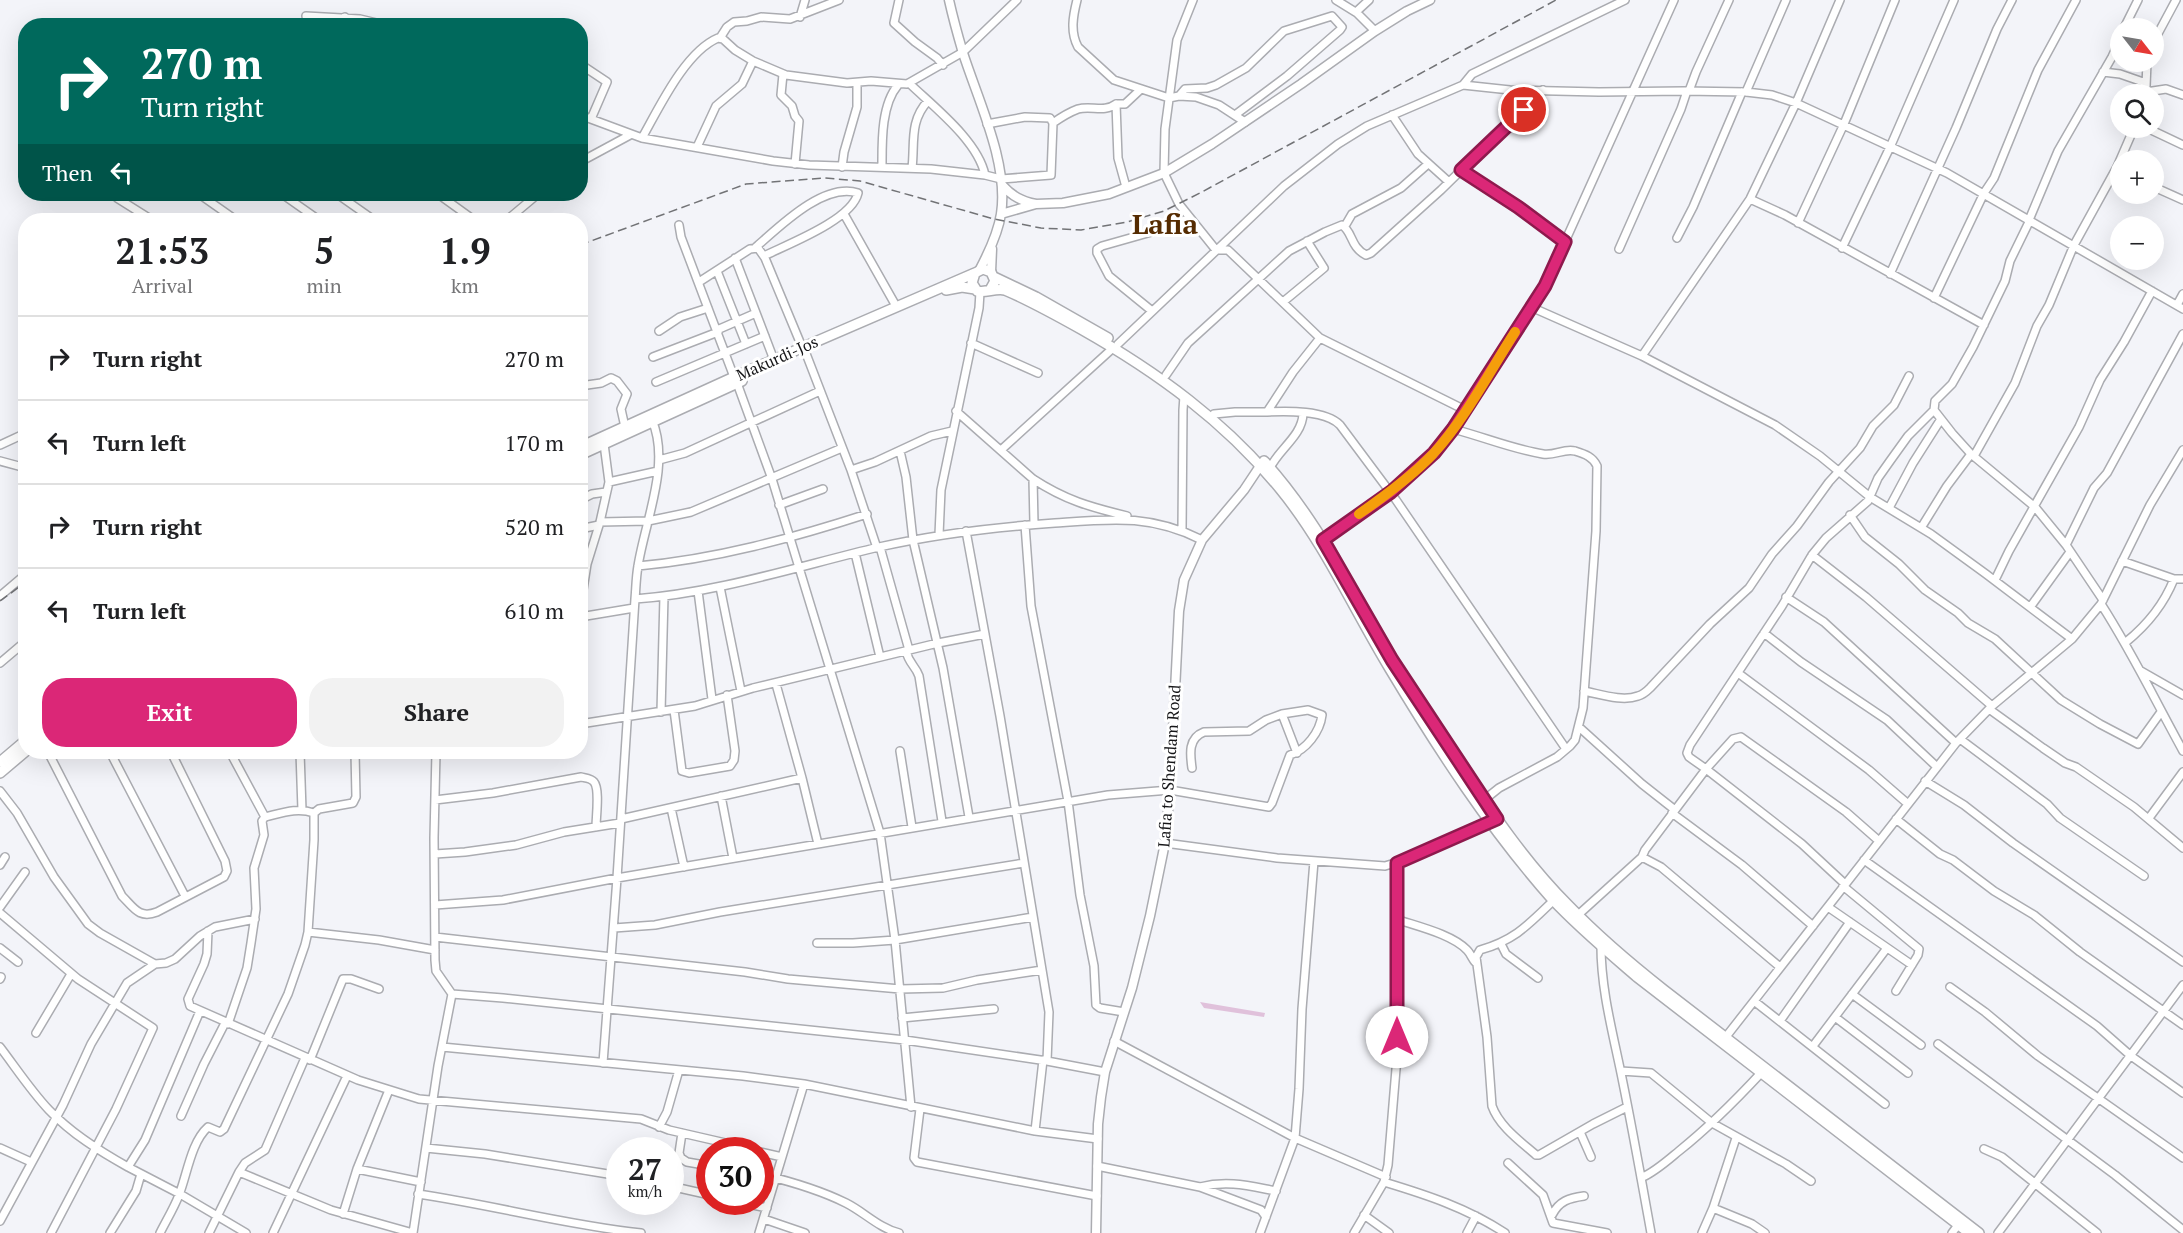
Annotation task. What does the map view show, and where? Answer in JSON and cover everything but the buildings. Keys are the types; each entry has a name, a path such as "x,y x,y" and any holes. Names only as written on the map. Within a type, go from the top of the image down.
{"highway":[{"path":"993,275 994,284 982,290 972,279 977,271 986,269 993,275 1036,297 1166,375 1245,441 1297,501 1323,540 1392,660 1484,800 1507,845 1554,900 1600,946 1761,1073 1979,1233"},
{"name":"Makurdi-Jos","path":"588,451 736,380 977,271"},
{"name":"Makurdi-Jos","path":"736,380 774,360 953,288 1005,290 1115,346"},
{"path":"1115,346 1185,396 1267,466 1320,547 1390,670 1494,821 1578,915 1618,952 1844,1133 1955,1229 1969,1233"},
{"name":"Makurdi-Jos","path":"588,443 625,427 652,419"},
{"path":"0,762 18,747"},
{"path":"0,773 18,758"}],"main road":[{"path":"949,0 963,52 987,124 1001,182 1001,214 993,241 977,271"},
{"path":"1001,214 1036,204 1081,201 1109,194 1164,173 1245,122 1375,31 1430,0"},
{"path":"1001,182 1010,194 1022,201 1036,204"},
{"path":"993,241 993,275"},
{"name":"Lafia to Shendam Road","path":"1096,1233 1101,1097 1114,1041 1150,916 1165,843 1179,611 1184,580 1202,540 1267,466"}],"street":[{"path":"800,17 805,0"},
{"path":"642,138 686,64 713,40 720,38 727,27 734,22 761,17 781,20 800,17 839,0"},
{"path":"899,0 894,23 915,42 937,57 943,65"},
{"path":"720,38 753,61 783,74 838,82 871,81 898,85 910,84 963,52 1017,0"},
{"path":"1077,0 1072,28 1073,37 1078,47 1114,80 1169,98 1196,97 1219,105 1245,122"},
{"path":"1193,0 1179,32 1165,129 1164,173 1179,204 1216,250"},
{"path":"1336,0 1356,12 1375,31"},
{"path":"1356,12 1369,0"},
{"path":"1001,450 1305,168 1353,134 1463,85 1472,74 1625,0"},
{"path":"1323,540 1391,492 1434,453 1466,410 1545,286 1674,0"},
{"path":"1619,249 1730,0"},
{"path":"1677,238 1786,0"},
{"path":"1642,356 1750,199 1796,103 1839,0"},
{"path":"1798,223 1844,124 1895,0"},
{"path":"1842,248 1891,145 1954,0"},
{"path":"1890,274 2012,0"},
{"path":"1934,298 1984,193 1994,178 2038,70 2076,0"},
{"path":"2129,18 2138,0"},
{"path":"2164,22 2176,0"},
{"path":"306,16 350,18"},
{"path":"1179,96 1185,89 1207,88 1216,85 1246,68 1284,32 1332,16 1338,21 1342,27 1340,30 1287,76 1236,115"},
{"path":"1896,991 1920,952 1918,947 1844,885 1802,844 1689,757 1688,750 1812,555 1826,538 1870,497 1878,478 1908,436 1934,410 1935,401 1952,384 2006,281 2010,261 2030,220 2058,151 2110,58"},
{"path":"697,147 714,109 742,84 753,61"},
{"path":"588,69 607,82 591,119"},
{"path":"2103,72 2120,74 2146,83 2147,72"},
{"path":"783,74 781,95 792,106 799,121 795,164"},
{"path":"842,167 843,152 856,107 857,83"},
{"path":"910,84 969,143 980,160 985,175"},
{"path":"882,167 882,131 889,98 898,85"},
{"path":"1463,85 1510,90 1744,92 1772,95 1844,124 1936,168 1984,193 2180,307 2183,294"},
{"path":"1053,123 1079,109 1100,110 1111,108 1116,104 1125,104 1141,89"},
{"path":"2164,89 2183,95"},
{"path":"1345,226 1356,247 1367,255 1449,182 1543,90"},
{"path":"912,168 913,132 918,116 927,101"},
{"path":"1116,104 1118,158 1126,187"},
{"path":"1392,115 1411,144 1428,164 1449,182"},
{"path":"588,118 642,138 795,164 912,168 985,175 1001,182 1051,175 1053,123 1050,118 1024,117 987,124"},
{"path":"588,158 630,135"},
{"path":"2164,136 2183,144"},
{"path":"1345,226 1352,214 1401,188 1428,164"},
{"path":"1461,170 1518,207 1565,242"},
{"path":"1921,528 1947,486 1973,455 2015,383 2037,326 2049,305 2074,245 2110,183"},
{"path":"699,282 756,247 817,199 832,193 847,191 858,193 856,201 844,214 764,256"},
{"path":"2164,191 2183,200"},
{"path":"1750,199 1984,325"},
{"path":"122,201 141,213"},
{"path":"209,201 226,213"},
{"path":"292,201 309,213"},
{"path":"353,201 366,213"},
{"path":"448,201 464,213"},
{"path":"515,213 529,201"},
{"path":"844,214 896,306"},
{"path":"1152,311 1109,276 1097,249 1190,218"},
{"path":"679,225 681,237 771,479 880,833 906,1040 910,1107"},
{"path":"1166,375 1188,343 1289,251 1338,226 1345,226"},
{"path":"1283,302 1324,268 1307,241"},
{"path":"756,247 764,256 803,349 879,547 908,650 909,662 917,670 919,676 942,821"},
{"path":"1216,250 1228,250 1320,338 1466,410"},
{"path":"735,258 774,360"},
{"path":"717,271 746,344"},
{"path":"939,535 940,490 982,290"},
{"path":"1995,580 2079,427 2100,380 2152,291"},
{"path":"1532,307 1642,356 1775,425 1820,456 1870,497 1921,528 1995,580 2072,639"},
{"path":"659,331 680,317 708,308"},
{"path":"653,357 756,313"},
{"path":"2066,545 2094,488 2107,473 2183,334"},
{"path":"656,382 765,336"},
{"path":"1267,412 1293,372 1320,338"},
{"path":"971,343 1038,373"},
{"path":"1584,691 1630,697 1638,696 1650,688 1710,624 1749,588 1772,554 1799,524 1829,482 1860,448 1873,426 1894,405 1910,376"},
{"path":"588,384 611,378 617,381 627,394 621,409 625,427"},
{"path":"659,460 685,453 820,391"},
{"path":"1182,530 1185,396"},
{"path":"1934,410 1973,455 2035,507 2066,545 2126,642 2183,751"},
{"path":"956,411 1034,479 1062,497 1182,530 1202,540"},
{"path":"1214,414 1291,411 1330,417 1337,422 1391,492 1566,749"},
{"path":"1267,466 1295,436 1303,414"},
{"path":"603,1064 634,608 638,566 659,460 659,440 652,419"},
{"path":"1889,508 1913,463 1941,419"},
{"path":"1453,429 1477,435 1508,448 1555,454 1563,450 1572,450 1593,459 1597,466 1596,531 1584,691 1575,740 1557,757 1499,788 1484,800"},
{"path":"851,470 931,436 952,431"},
{"path":"0,445 18,437"},
{"path":"588,561 609,482 604,444"},
{"path":"588,526 599,523 670,518 702,509 842,448"},
{"path":"1725,1038 1958,741 1990,708 2072,639 2102,602 2150,505 2183,450"},
{"path":"900,451 906,477 913,540 938,643 969,817"},
{"path":"0,461 18,466"},
{"path":"609,482 658,471"},
{"path":"1034,479 1035,524"},
{"path":"779,505 823,489"},
{"path":"588,496 606,492"},
{"path":"638,566 672,563 790,538 867,514"},
{"path":"1850,516 1865,537 1899,564 1925,590 1958,613 1968,623 1995,639 2054,691 2061,700 2138,744 2141,743 2161,712"},
{"path":"635,599 720,587 879,547 939,535 1035,524 1137,519"},
{"path":"1025,525 1031,606 1068,801 1080,895 1094,966 1096,1005 1100,1008 1124,1011"},
{"path":"966,531 1049,1012 1035,1131"},
{"path":"2031,606 2070,552"},
{"path":"855,553 880,657"},
{"path":"1812,555 1866,597 1990,708 2043,748 2065,763 2076,767 2148,818 2183,848"},
{"path":"2122,561 2180,578 2157,610 2126,642"},
{"path":"0,596 18,581"},
{"path":"720,587 741,691"},
{"path":"698,591 712,699"},
{"path":"661,712 664,596"},
{"path":"1786,597 1824,622 1958,741 2047,804 2060,818 2144,876"},
{"path":"588,616 634,608"},
{"path":"1764,633 1801,662 1878,713 1906,736 1937,767"},
{"path":"588,723 695,706 741,691 908,650 985,634"},
{"path":"0,663 18,648"},
{"path":"2141,671 2183,695"},
{"path":"1738,673 1869,770 1908,804"},
{"path":"776,684 818,844"},
{"path":"674,710 682,771 689,773 730,766 735,753 727,695"},
{"path":"435,905 503,900 942,821 1118,794 1170,790 1269,807 1290,756 1306,747 1321,722 1322,715 1308,710 1282,714 1266,720 1249,731 1198,734 1191,746 1192,768"},
{"path":"1282,714 1297,753"},
{"path":"1579,727 1673,812 1742,865 1813,926"},
{"path":"1578,915 1642,857 1706,769 1733,739 1741,737 1846,812 1879,841"},
{"path":"900,751 912,827"},
{"path":"52,759 122,897 137,912 149,916 224,877 227,867 174,759"},
{"path":"114,759 184,896"},
{"path":"234,759 265,817"},
{"path":"300,759 302,810"},
{"path":"314,813 319,809 353,803 356,797 355,759"},
{"path":"239,1172 343,1214 413,1233 452,994 436,971 436,759"},
{"path":"2148,818 2183,772"},
{"path":"435,800 493,793 580,777 588,778 596,783 597,788 596,827"},
{"path":"435,854 516,845 802,778"},
{"path":"1925,782 1964,805 2013,843 2183,962"},
{"path":"0,791 17,813 54,877 88,924 155,964"},
{"path":"721,796 733,858"},
{"path":"671,808 684,867"},
{"path":"182,1116 204,1064 226,1024 247,968 255,919 254,868 264,835 262,821 265,817 292,810 314,813"},
{"path":"160,1233 180,1194 182,1179 202,1134 207,1127 220,1132 224,1129 294,980 308,932 314,813"},
{"path":"1896,819 1940,854 1953,860 1994,891 2034,915 2080,952 2183,1025"},
{"path":"1165,843 1277,858 1372,865 1397,863 1494,821"},
{"path":"0,865 5,857"},
{"path":"1642,857 1661,867 1780,967"},
{"path":"1864,860 2097,1026 2131,1056 2183,1092"},
{"path":"1260,1233 1295,1138 1302,1009 1314,861"},
{"path":"614,928 655,925 720,912 1024,863"},
{"path":"1354,1233 1385,1180 1395,1088 1397,863"},
{"path":"0,907 25,872"},
{"path":"1396,920 1441,935 1466,949 1480,950 1501,944 1525,927 1554,900"},
{"path":"1828,907 1912,965"},
{"path":"0,913 71,974 153,1028 130,1080 51,1233"},
{"path":"817,943 895,940 1033,916"},
{"path":"0,1221 56,1117 91,1044 127,983 155,964 175,959 200,936 215,927 255,919"},
{"path":"1780,1021 1850,922"},
{"path":"208,931 207,954 202,971 188,999 190,1006 347,1076 433,1101 641,1119 669,1130 702,1137"},
{"path":"308,932 379,940 435,950"},
{"path":"200,936 207,942"},
{"path":"435,937 745,972 788,979 900,989 943,988 976,980 1042,970"},
{"path":"1501,944 1506,954 1538,978"},
{"path":"1600,946 1601,971 1651,1233"},
{"path":"0,948 18,962"},
{"path":"1813,1047 1887,948"},
{"path":"1466,949 1476,964"},
{"path":"1480,950 1476,957 1476,964 1487,1036 1490,1096 1496,1116 1536,1155 1545,1153 1628,1107"},
{"path":"36,1033 71,974"},
{"path":"208,1233 245,1163 265,1150 343,979 351,979 379,989"},
{"path":"1998,1233 2183,985"},
{"path":"1950,987 1985,1012 2038,1056 2183,1158"},
{"path":"452,994 906,1040 1106,1072"},
{"path":"1852,994 1921,1045"},
{"path":"1754,1001 1885,1104"},
{"path":"902,1018 994,1009"},
{"path":"128,1167 145,1140 200,1011"},
{"path":"1835,1017 1908,1072"},
{"path":"1114,1041 1295,1138 1385,1180 1442,1200 1505,1233"},
{"path":"1938,1044 2068,1140 2183,1230"},
{"path":"0,1047 56,1117 95,1148 246,1233"},
{"path":"442,1047 804,1084 1035,1131 1098,1139"},
{"path":"659,1126 679,1070"},
{"path":"1621,1071 1651,1073 1712,1123 1786,1164 1811,1181"},
{"path":"1641,1178 1655,1171 1712,1123 1761,1073"},
{"path":"273,1233 347,1076"},
{"path":"774,1182 804,1084"},
{"path":"343,1214 357,1169 389,1090"},
{"path":"920,1109 914,1158 917,1161 1097,1196"},
{"path":"664,1117 669,1130"},
{"path":"682,1132 679,1153 682,1160 696,1163"},
{"path":"1580,1132 1591,1157"},
{"path":"1702,1233 1713,1208 1736,1138"},
{"path":"0,1148 31,1162"},
{"path":"426,1148 485,1154 606,1174"},
{"path":"1984,1149 2002,1156 2097,1233"},
{"path":"774,1155 782,1157"},
{"path":"1508,1163 1544,1196 1552,1215"},
{"path":"1097,1166 1200,1187 1261,1210 1266,1217"},
{"path":"357,1169 421,1182"},
{"path":"110,1233 136,1191 141,1174"},
{"path":"775,1178 844,1202 866,1214 881,1226 899,1233"},
{"path":"1200,1187 1218,1182 1276,1191"},
{"path":"418,1194 484,1204 576,1224 641,1233"},
{"path":"1584,1196 1566,1200 1556,1206 1551,1222 1580,1231 1607,1233"},
{"path":"1713,1208 1752,1224 1765,1233"},
{"path":"759,1233 765,1215"},
{"path":"1364,1215 1389,1233"},
{"path":"1467,1233 1476,1216"},
{"path":"764,1219 805,1233"}],"shaded area":[{"path":"1200,1002 1265,1013 1264,1017 1204,1008"}],"railway":[{"path":"588,242 746,184 824,178 860,181 994,219 1041,228 1081,230 1127,222 1164,211 1200,193 1556,0"},
{"path":"0,601 18,588"}],"slow traffic":[{"path":"1359,514 1391,492 1434,453 1453,429 1515,332"}],"district":[{"name":"Lafia","path":"1165,223"}],"route":[{"path":"1397,1037 1397,863 1497,819 1392,660 1323,540 1391,492 1434,453 1466,410 1555,267 1565,242 1518,207 1461,170 1524,110"}]}
